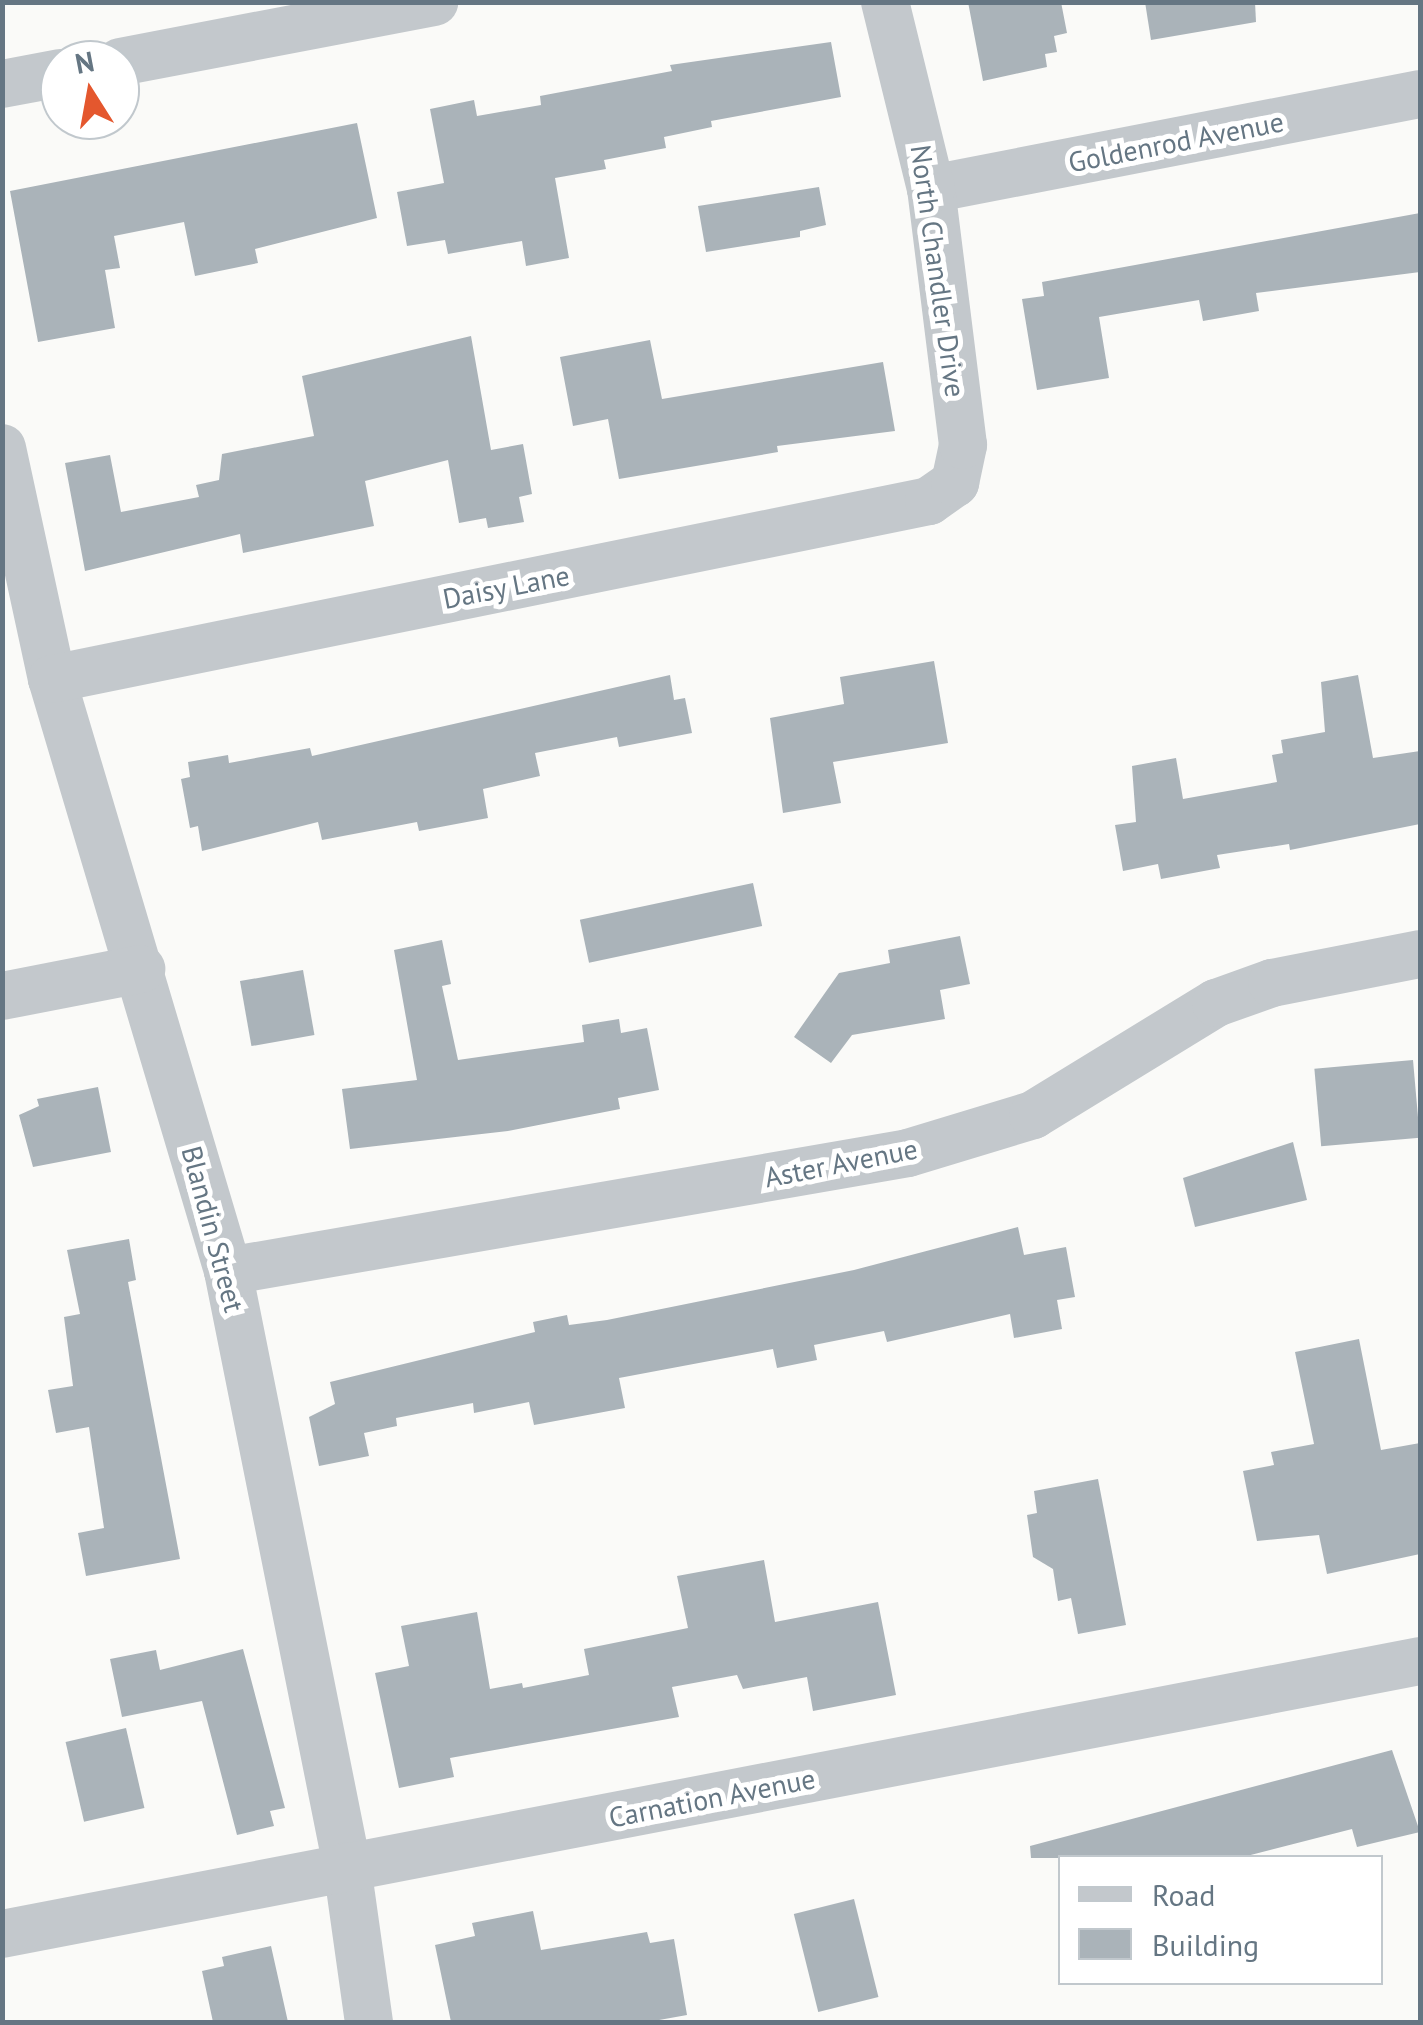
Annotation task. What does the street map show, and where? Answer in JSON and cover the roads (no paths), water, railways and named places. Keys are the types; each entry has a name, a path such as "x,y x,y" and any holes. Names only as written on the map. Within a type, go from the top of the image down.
{"street":[{"path":"140,58 434,2"},
{"name":"North Chandler Drive","path":"886,2 932,189 963,445 955,483"},
{"path":"2,84 40,77"},
{"name":"Goldenrod Avenue","path":"932,189 1420,94"},
{"name":"Blandin Street","path":"2,448 52,679 141,968 228,1272 347,1866 368,2022"},
{"name":"Daisy Lane","path":"52,679 930,501 955,483"},
{"name":"Aster Avenue","path":"228,1272 908,1153 1033,1115 1216,1003 1272,983 1420,954"},
{"path":"2,996 141,968"},
{"name":"Carnation Avenue","path":"2,1934 1420,1661"}]}
